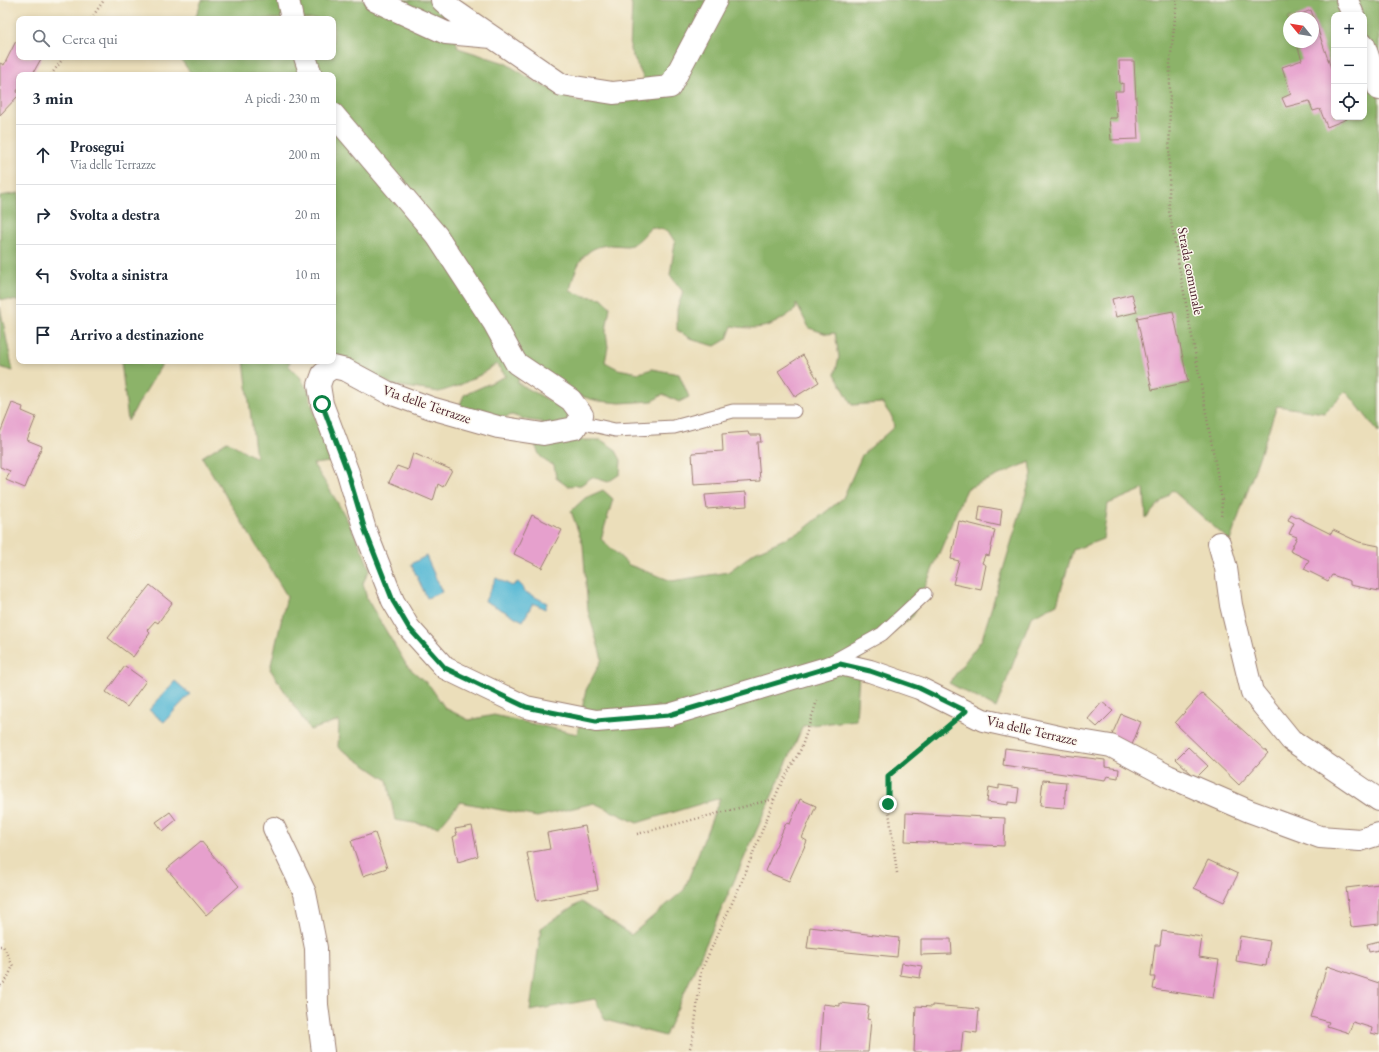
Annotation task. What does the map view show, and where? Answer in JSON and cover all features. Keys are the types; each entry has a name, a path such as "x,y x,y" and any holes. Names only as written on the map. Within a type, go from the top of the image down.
{"street":[{"path":"288,0 291,16"},
{"path":"374,0 446,33 493,37"},
{"path":"442,0 452,10 562,85 613,93 670,87 716,0"},
{"path":"1347,0 1352,12"},
{"path":"1365,48 1379,89"},
{"path":"306,60 310,72"},
{"path":"336,118 437,236 494,323 516,363 571,400 582,415 579,422"},
{"name":"Via delle Terrazze","path":"579,422 575,428 542,434 498,427 431,408 387,392 346,370 333,368 323,374 319,385 322,404 348,473 365,530 393,601 409,628 445,668 526,707 596,721 669,715 840,664 870,671 919,688 983,720 1063,738 1111,746 1168,776 1235,805 1320,837 1360,840 1379,834"},
{"path":"1219,543 1226,568 1231,605 1252,692 1291,740 1379,800"},
{"path":"274,828 305,893 316,948 317,1005 323,1052"}],"lane":[{"path":"579,422 615,430 667,428 733,411 794,411"},
{"path":"820,669 882,634 926,594"}],"path":[{"path":"92,16 104,0"},
{"name":"Strada comunale","path":"1177,0 1170,63 1169,211 1222,500 1219,543"},
{"path":"53,72 62,60"},
{"path":"689,1052 694,1034 701,971 742,881 774,799 801,749 818,696 820,669"},
{"path":"897,873 888,804 888,776 966,711"},
{"path":"637,834 774,799"},
{"path":"0,946 3,946 13,966 6,981 0,986"}],"green space":[{"path":"202,0 429,0 451,20 458,48 505,63 541,85 583,103 628,100 644,79 630,50 632,5 630,0 1379,0 1379,433 1346,391 1324,413 1277,406 1230,541 1172,490 1146,518 1144,489 1108,504 1103,539 1073,550 1057,604 1031,617 996,708 949,683 982,639 1032,474 1030,462 966,489 913,616 860,658 856,720 803,726 665,1036 605,1020 595,999 530,1011 541,928 581,902 631,935 684,890 720,798 637,823 594,803 537,817 460,802 439,827 395,820 387,780 338,747 339,721 310,730 270,669 287,596 202,457 227,441 256,458 244,364 289,364 288,365 300,377 309,392 317,424 323,436 330,462 313,464 330,489 358,541 370,569 363,583 367,599 407,666 430,686 445,708 469,720 494,715 577,734 586,690 602,659 588,611 583,545 571,511 585,498 603,490 613,499 601,539 629,565 672,581 728,572 755,552 802,531 843,498 862,455 894,427 892,417 882,403 852,405 835,374 839,357 835,333 827,334 809,328 796,303 796,309 773,324 759,328 732,326 727,339 715,346 693,340 677,330 677,309 683,292 670,275 675,242 668,231 651,227 634,244 627,246 601,246 587,253 578,266 570,291 585,296 602,298 610,307 606,331 608,347 605,362 618,369 639,373 652,369 679,374 689,397 679,402 663,394 653,401 620,403 598,401 570,393 519,359 518,383 554,403 568,414 578,440 601,440 615,449 621,460 620,474 608,482 592,477 581,485 567,486 556,478 554,465 545,461 538,452 534,439 542,422 527,420 512,415 492,421 459,407 464,395 506,376 496,364 480,375 458,386 439,392 393,385 361,369 343,357 336,356 336,72 190,72 182,60 336,60 336,16 196,16"},
{"path":"16,193 16,301 0,299 0,196"},
{"path":"0,307 13,371 0,367"},
{"path":"121,364 162,364 128,421"}],"water":[{"path":"426,556 442,592 427,598 411,564"},
{"path":"496,578 512,586 518,582 523,587 523,591 547,603 545,609 533,603 523,621 485,601"},
{"path":"175,681 190,694 164,722 149,710"}],"building":[{"path":"1319,33 1331,68 1331,120 1344,120 1327,127 1320,109 1313,111 1309,101 1286,107 1282,98 1291,94 1282,67 1302,60 1298,48 1319,48"},
{"path":"16,41 16,60 40,60 34,72 16,72 16,98 0,115 0,63 4,65"},
{"path":"1119,61 1134,61 1138,139 1111,140 1109,118 1117,118 1115,91 1123,91 1123,83 1120,84"},
{"path":"1132,294 1137,312 1116,317 1112,299"},
{"path":"1173,311 1188,382 1152,390 1137,318"},
{"path":"803,355 819,382 795,397 778,371"},
{"path":"12,403 23,407 22,411 36,417 27,440 42,446 25,488 6,480 10,471 0,467 0,433"},
{"path":"748,432 749,435 760,435 761,442 757,442 760,481 694,485 692,453 723,451 722,434"},
{"path":"413,453 452,470 443,487 438,484 433,501 389,482 397,466 408,470"},
{"path":"746,492 747,506 707,509 705,495"},
{"path":"980,506 1002,510 1000,526 978,521"},
{"path":"1291,514 1331,534 1333,530 1359,542 1379,546 1379,591 1350,585 1350,581 1332,575 1328,581 1304,569 1309,560 1290,551 1297,537 1289,534 1294,523 1288,520"},
{"path":"532,515 562,530 542,568 514,554"},
{"path":"959,521 995,530 989,556 985,555 982,563 986,565 981,590 953,584 959,561 951,559"},
{"path":"150,585 172,603 158,623 155,621 147,630 150,633 133,657 108,638"},
{"path":"125,666 146,681 127,707 106,692"},
{"path":"1202,693 1268,753 1239,785 1175,723"},
{"path":"1102,702 1113,711 1097,727 1088,719"},
{"path":"1121,714 1141,722 1132,745 1111,737"},
{"path":"1188,747 1208,766 1196,778 1176,759"},
{"path":"1005,748 1105,760 1105,767 1119,769 1118,778 1107,776 1105,780 1003,765"},
{"path":"1043,780 1066,782 1064,808 1040,806"},
{"path":"999,785 1019,788 1017,803 1008,802 1008,805 987,802 989,787 999,789"},
{"path":"800,799 816,806 802,838 807,841 789,881 765,871 786,823 790,824"},
{"path":"170,812 176,820 163,831 156,822"},
{"path":"906,813 1005,818 1004,846 905,841"},
{"path":"472,826 478,856 458,862 453,837 457,835 455,829"},
{"path":"585,826 598,889 537,901 527,853 550,849 547,833"},
{"path":"375,833 387,868 363,876 351,841"},
{"path":"201,841 239,886 206,915 167,869"},
{"path":"1208,860 1238,874 1224,902 1194,888"},
{"path":"1379,884 1379,924 1351,927 1346,888"},
{"path":"810,927 899,938 897,957 807,948"},
{"path":"1162,931 1202,937 1199,957 1219,960 1213,998 1153,989 1155,977 1151,977 1155,945 1160,945"},
{"path":"1240,936 1270,941 1266,966 1236,961"},
{"path":"921,939 951,939 952,954 921,955"},
{"path":"1379,941 1379,950 1369,952 1367,944"},
{"path":"902,963 922,966 920,978 900,975"},
{"path":"1327,966 1379,983 1379,1035 1371,1033 1372,1028 1353,1022 1349,1033 1327,1026 1329,1022 1311,1017"},
{"path":"840,1003 869,1006 867,1019 871,1020 868,1052 820,1052 823,1004 840,1006"},
{"path":"932,1005 979,1009 977,1033 963,1031 961,1052 914,1052 916,1006 932,1007"}],"route":[{"path":"322,404 348,473 365,530 393,601 409,628 445,668 526,707 596,721 669,715 840,664 870,671 919,688 966,711 950,722 888,776 888,804"}]}
